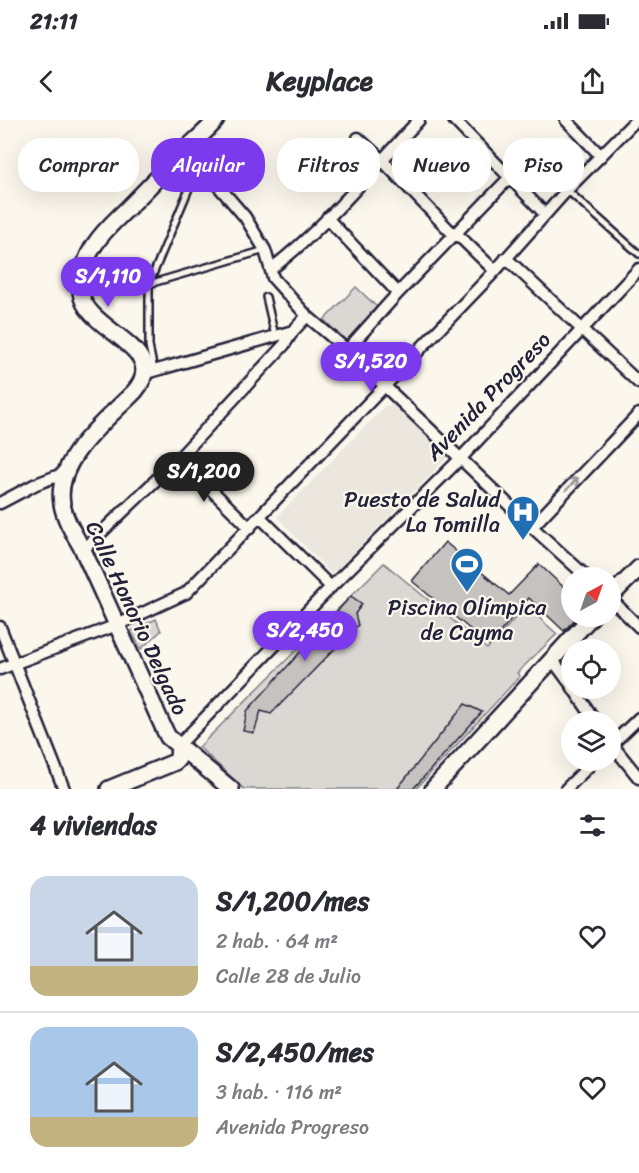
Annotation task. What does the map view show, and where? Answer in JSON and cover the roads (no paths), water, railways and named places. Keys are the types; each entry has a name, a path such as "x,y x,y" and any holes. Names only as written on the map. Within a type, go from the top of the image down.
{"street":[{"path":"271,269 327,218 419,120"},
{"path":"454,120 503,170"},
{"path":"566,120 601,156"},
{"path":"584,173 637,121"},
{"path":"148,372 134,349 86,309 81,292 85,265 94,245 103,233 216,122"},
{"path":"382,160 454,235 460,237 495,271"},
{"path":"347,350 398,293 503,184"},
{"path":"224,192 245,216 265,250 273,278 307,316 347,350 576,567"},
{"path":"524,192 545,214"},
{"path":"0,669 117,626 186,593 495,271 565,192"},
{"path":"327,218 398,293"},
{"path":"506,258 639,383"},
{"name":"Avenida Progreso","path":"109,789 175,762 178,759 179,746 331,587 460,459 639,269"},
{"path":"83,550 179,458 284,345 292,331 307,316"},
{"path":"0,503 36,484 65,473 80,448 139,387 148,372 292,331"},
{"path":"532,526 639,414"},
{"path":"179,458 250,528"},
{"name":"Calle Honorio Delgado","path":"65,473 61,492 64,511 165,732 168,737 231,789"},
{"path":"260,517 331,587"},
{"path":"621,587 639,568"},
{"path":"621,609 639,627"},
{"path":"0,627 64,789"},
{"path":"433,789 582,627"},
{"path":"552,659 561,672"},
{"path":"621,735 639,718"},
{"path":"621,756 639,778"},
{"path":"567,789 584,771"}],"lane":[{"path":"148,372 149,284 188,192"},
{"path":"569,192 639,254"},
{"path":"149,284 265,250"},
{"path":"266,297 275,336"}],"place":[{"name":"Puesto de Salud La Tomilla","path":"523,541"},
{"name":"Piscina Olímpica de Cayma","path":"467,593"}]}
